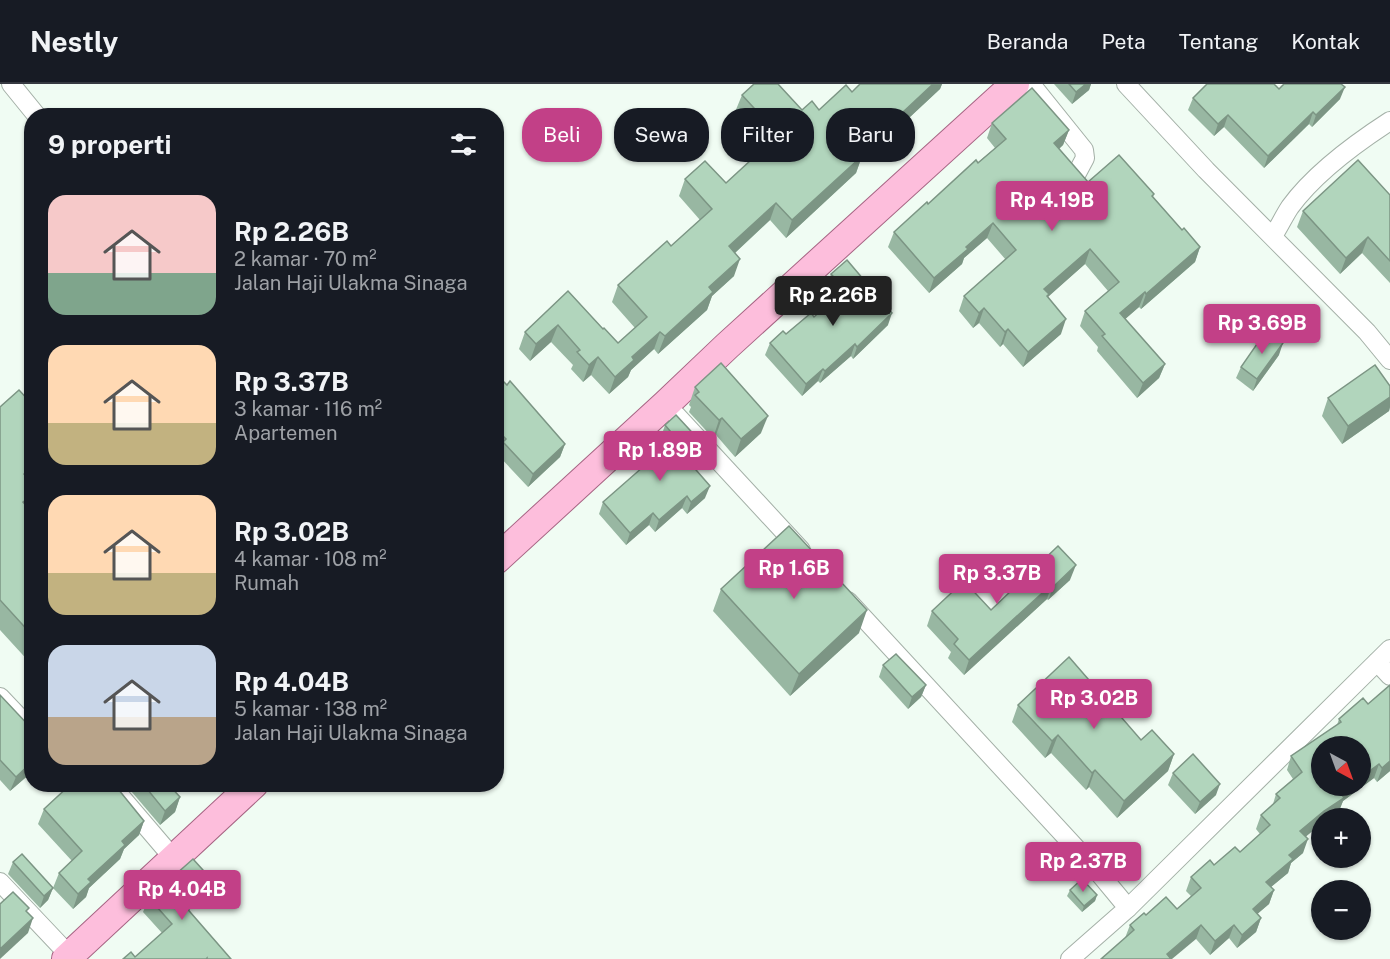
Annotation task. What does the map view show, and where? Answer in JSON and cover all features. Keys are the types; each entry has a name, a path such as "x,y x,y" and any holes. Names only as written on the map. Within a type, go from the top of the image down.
{"main road":[{"path":"504,553 1015,84"},
{"path":"68,957 245,792"}],"street":[{"path":"11,84 30,108"},
{"path":"1031,84 1084,150 1085,158 1077,173"},
{"path":"1126,84 1206,170 1367,332 1390,360"},
{"path":"1273,236 1290,207 1317,179 1364,138 1390,121"},
{"path":"666,404 811,560"},
{"path":"835,586 1100,873 1128,908"},
{"path":"1074,958 1128,908 1390,649"},
{"path":"1377,662 1390,676"},
{"path":"0,697 19,717 24,718"},
{"path":"117,792 174,859"},
{"path":"0,882 68,957"}],"building":[{"path":"754,84 778,84 800,108 754,108 742,95"},
{"path":"860,84 933,84 907,108 826,108 826,162 855,162 792,220 776,203 729,246 740,259 709,287 713,292 665,336 660,332 632,357 634,360 615,377 598,357 589,365 577,352 580,350 558,325 536,344 525,332 568,291 618,343 647,317 618,285 667,241 671,246 712,209 685,179 706,162 726,183 749,162 814,162 814,108 804,108 812,101 819,110 846,85 852,92"},
{"path":"1069,84 1086,84 1076,92"},
{"path":"1207,84 1274,84 1279,89 1284,84 1341,84 1345,87 1316,115 1313,112 1268,156 1228,115 1218,124 1193,98"},
{"path":"1032,88 1069,130 1054,143 1088,182 1119,155 1154,194 1152,196 1200,247 1146,294 1145,292 1120,313 1165,364 1143,383 1102,336 1105,334 1085,311 1119,282 1090,249 1044,289 1066,319 1028,352 1008,329 1005,332 984,308 979,313 964,296 1016,250 993,223 966,247 968,249 934,278 894,232 976,160 978,163 1006,139 992,123"},
{"path":"1358,160 1390,195 1390,261 1368,237 1346,258 1303,211"},
{"path":"847,260 892,313 857,347 855,344 825,371 823,369 806,384 770,343 783,331 786,334 811,313 814,317 845,289 831,274"},
{"path":"1266,331 1283,343 1257,379 1241,367"},
{"path":"721,363 768,416 741,439 722,418 719,420 695,395 699,392 695,387"},
{"path":"1375,365 1390,386 1390,397 1348,426 1328,398"},
{"path":"510,381 565,444 533,474 504,443 506,439 504,437 504,382 507,385"},
{"path":"19,390 24,395 24,626 0,600 0,407"},
{"path":"676,415 700,441 683,455 710,486 691,502 687,496 659,520 653,513 630,533 603,502 676,438 665,425"},
{"path":"789,526 867,610 799,674 721,589"},
{"path":"1058,546 1076,565 969,660 954,644 958,639 932,611 964,581 991,610"},
{"path":"896,654 926,685 912,697 883,665"},
{"path":"1069,657 1141,740 1152,730 1174,754 1124,801 1095,770 1092,773 1058,735 1052,741 1018,705"},
{"path":"1390,685 1390,761 1382,768 1379,764 1371,770 1371,736 1320,736 1341,722 1339,719 1363,698 1368,704"},
{"path":"0,695 24,720 24,770 16,777 0,760"},
{"path":"1311,742 1311,796 1343,796 1344,798 1329,808 1311,808 1311,822 1300,831 1308,839 1289,855 1293,859 1266,882 1274,890 1253,909 1261,918 1242,935 1234,925 1215,941 1201,925 1167,954 1171,959 1101,959 1134,930 1130,925 1144,913 1146,915 1166,897 1177,909 1201,888 1191,877 1210,860 1214,865 1235,847 1240,852 1270,825 1261,815 1280,798 1276,794 1302,772 1291,756"},
{"path":"1193,754 1220,784 1200,802 1173,773"},
{"path":"62,792 120,792 144,821 122,841 125,845 88,879 91,882 78,894 59,873 82,851 44,809"},
{"path":"150,792 175,792 180,797 165,811"},
{"path":"22,854 53,888 44,896 13,862"},
{"path":"193,859 212,880 184,905 231,959 123,959 131,952 135,957 172,924 149,898"},
{"path":"1082,879 1097,895 1084,906 1070,890"},
{"path":"13,892 29,908 26,911 33,918 0,949 0,904"}]}
